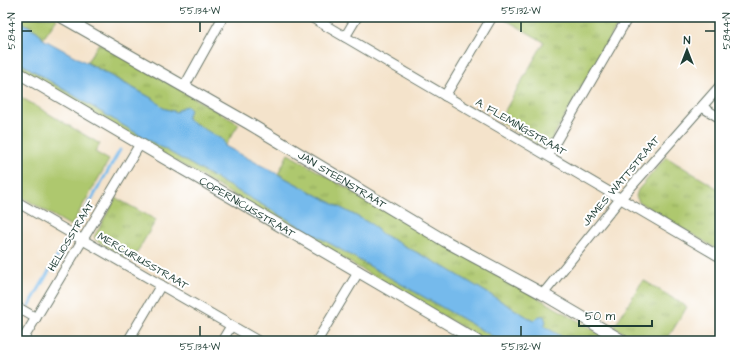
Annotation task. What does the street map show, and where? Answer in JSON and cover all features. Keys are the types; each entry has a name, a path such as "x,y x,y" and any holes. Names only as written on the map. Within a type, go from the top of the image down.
{"street":[{"name":"JAN STEENSTRAAT","path":"62,17 248,123 445,241 543,294 623,341"},
{"path":"184,87 223,17"},
{"name":"A. FLEMINGSTRAAT","path":"311,17 720,257"},
{"path":"345,37 357,17"},
{"path":"445,96 492,17"},
{"path":"548,156 628,17"},
{"name":"COPERNICUSSTRAAT","path":"17,72 477,341"},
{"name":"JAMES WATTSTRAAT","path":"543,294 621,198 720,86"},
{"path":"702,107 720,118"},
{"name":"HELIOSSTRAAT","path":"22,341 140,144"},
{"name":"MERCURIUSSTRAAT","path":"17,202 258,341"},
{"path":"317,341 359,271"},
{"path":"128,341 161,285"},
{"path":"17,307 36,318"},
{"path":"222,341 231,326"}],"green space":[{"path":"17,17 54,17 57,19 43,39 38,32 17,19"},
{"path":"501,17 622,17 551,140 545,143 538,144 499,121 544,42"},
{"path":"99,43 239,124 225,146 222,140 187,119 190,109 183,107 176,112 163,108 155,100 87,62"},
{"path":"17,61 131,130 501,341 486,341 262,212 17,68"},
{"path":"17,95 100,144 95,152 109,160 71,226 17,194"},
{"path":"288,154 613,341 569,341 446,268 382,234 371,224 278,174"},
{"path":"666,157 720,190 720,251 639,202 636,196 638,190"},
{"path":"116,198 156,220 132,261 97,241 94,237"},
{"path":"643,280 687,307 666,341 638,341 614,327"}],"water":[{"path":"17,19 38,32 43,39 155,100 163,108 176,112 187,106 190,109 187,119 223,140 225,146 371,224 382,234 446,268 534,321 539,316 544,316 546,322 544,326 569,341 501,341 131,130 17,61"}],"waterway":[{"path":"77,225 120,150"},
{"path":"29,306 64,245"},
{"path":"17,328 21,322"}]}
